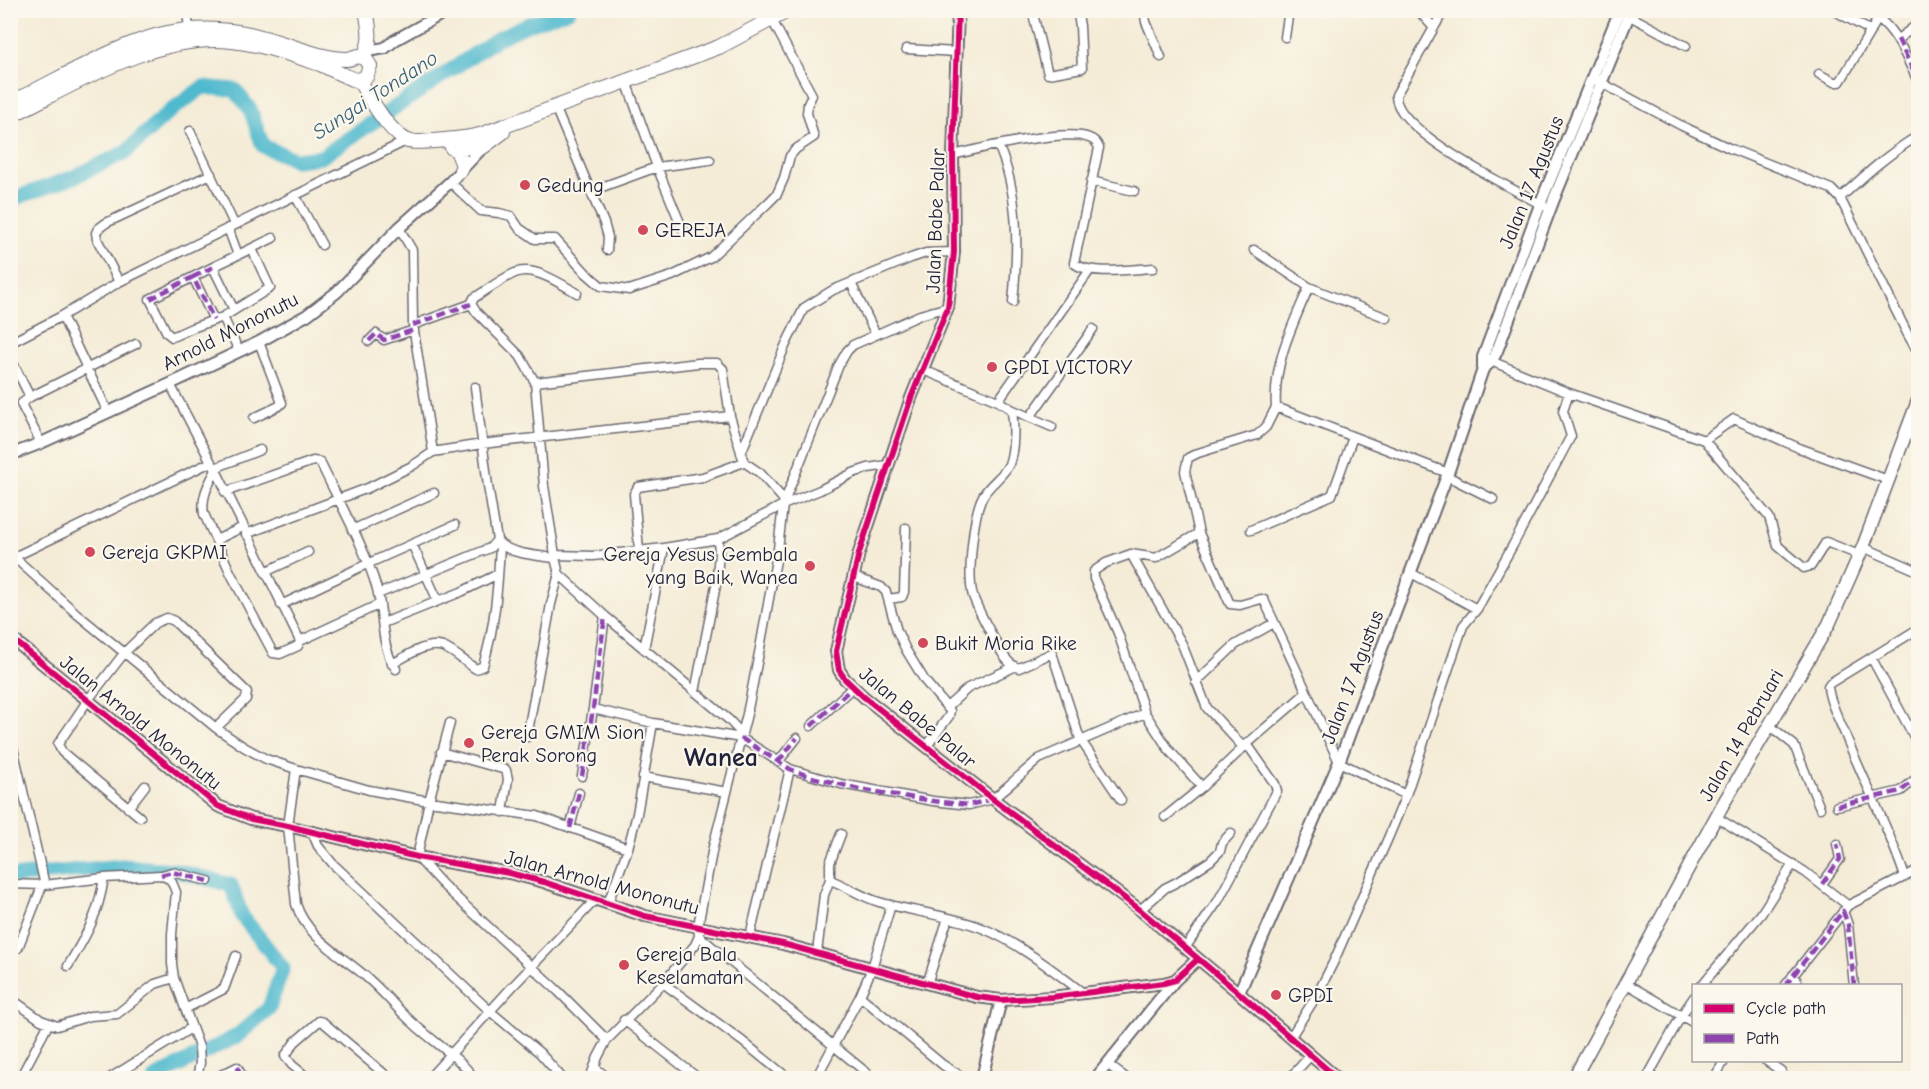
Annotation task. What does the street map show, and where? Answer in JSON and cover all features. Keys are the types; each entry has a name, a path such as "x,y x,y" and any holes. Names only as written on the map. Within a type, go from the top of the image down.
{"main road":[{"path":"366,10 370,39 360,56 346,68 375,109 389,124 412,142 426,148 456,148 483,142 519,120 719,47 789,10"},
{"path":"10,102 135,43 189,30 229,31 259,35 323,55 360,56 368,63 370,70 366,77 355,79 320,64 252,45 233,41 193,42 167,47 119,64 10,116"},
{"path":"412,142 461,139 483,142"},
{"path":"456,148 462,160 461,170"},
{"name":"Jalan 14 Pebruari","path":"1574,1078 1716,817 1829,624 1861,551 1918,401"}],"street":[{"path":"187,10 189,30"},
{"path":"360,56 385,48 449,10"},
{"name":"Jalan Babe Palar","path":"958,10 953,155 954,252 948,307 921,369 859,553 836,651 839,670 853,687 926,747 1140,910 1337,1078"},
{"path":"1032,10 1048,74 1082,68 1077,10"},
{"path":"1148,10 1145,16 1146,22 1161,57"},
{"path":"1285,37 1289,10"},
{"path":"1418,10 1434,28"},
{"path":"1444,10 1396,95 1397,104 1414,126 1434,141 1474,168 1551,209"},
{"path":"1833,10 1871,31"},
{"path":"1867,10 1879,17 1898,39 1918,81"},
{"path":"1626,12 1686,46"},
{"name":"Jalan 17 Agustus","path":"1239,993 1339,762 1448,475 1540,203 1597,81 1626,12"},
{"path":"1819,74 1834,82 1840,82 1879,17"},
{"path":"450,182 481,211 511,216 519,228 535,239 555,239 601,286 628,290 672,276 711,257 777,194 784,178 788,159 796,149 814,138 807,113 812,95 772,20"},
{"path":"1898,39 1918,24"},
{"path":"906,49 956,52"},
{"path":"626,81 683,230"},
{"path":"1597,81 1720,144 1826,186 1840,198 1918,352"},
{"name":"Jalan 17 Agustus","path":"1486,362 1522,284 1597,81"},
{"path":"555,107 591,191 608,237 608,250"},
{"path":"190,131 211,174 231,226 238,255"},
{"path":"953,155 998,145 1064,136 1089,138 1096,142 1099,148 1074,261 1077,266 1090,270 1153,268"},
{"path":"1840,198 1896,149 1918,136"},
{"path":"10,343 62,316 119,282 231,226 412,142"},
{"name":"Arnold Mononutu","path":"13,454 259,342 307,315 324,303 399,228 450,182 483,142"},
{"path":"998,145 1014,193 1016,253 1013,302"},
{"path":"591,191 657,167 710,160"},
{"path":"119,282 97,239 98,229 106,223 211,174"},
{"path":"1091,182 1134,191"},
{"path":"295,195 322,245"},
{"path":"399,228 412,250 413,327 433,452"},
{"path":"252,249 270,288 218,319 172,337 167,333 150,299 273,238"},
{"path":"1254,250 1309,286 1386,318"},
{"path":"741,453 786,344 804,308 823,295 926,253 954,252"},
{"path":"213,267 234,310"},
{"path":"998,401 1090,270"},
{"path":"369,341 376,334 384,340 471,304 474,298 514,273 524,271 547,277 577,293"},
{"path":"193,277 239,351"},
{"path":"851,283 876,335"},
{"path":"1309,286 1286,341 1275,390 1276,407 1266,427 1257,435 1188,458 1185,471 1199,533 1230,604 1240,605 1262,599 1339,762 1406,795"},
{"path":"471,304 520,356 535,382 544,486 559,574 527,737"},
{"path":"590,1078 607,1040 624,1020 663,983 695,945 713,847 741,736 764,627 778,549 783,502 839,365 853,345 920,315 948,307"},
{"path":"62,316 108,412"},
{"path":"1030,417 1093,329"},
{"path":"254,418 282,403 259,342"},
{"path":"41,443 21,404 23,400 136,344"},
{"path":"10,357 30,397"},
{"path":"1486,362 1704,440 1769,517 1778,546 1804,568 1811,566 1826,542 1861,551 1918,571"},
{"path":"535,382 717,363 723,369 730,416 744,462 760,473 783,502"},
{"path":"921,369 998,401 1011,410 1052,428"},
{"path":"170,384 300,641"},
{"path":"225,492 317,461 320,462 367,564 378,594 388,655 394,667 418,650 431,646 442,647 476,669 483,666 488,651 498,574 499,543 475,387"},
{"path":"1290,1038 1317,995 1334,961 1406,795 1463,626 1477,609 1571,436 1563,411 1569,393"},
{"path":"1276,407 1448,475 1494,499"},
{"path":"1011,410 1014,423 1009,465 985,493 980,504 971,569 974,597 985,623 1014,667"},
{"path":"216,540 338,501 388,479 433,452 482,444 730,416"},
{"path":"1704,440 1734,419 1799,448 1888,480"},
{"path":"1251,530 1332,495 1353,437"},
{"path":"10,442 13,454"},
{"path":"260,450 214,467 12,558 216,728 266,759 369,790 537,816 627,848"},
{"path":"639,550 634,494 638,487 714,475 744,462"},
{"path":"378,594 499,543 528,554 593,556 664,548 718,538 783,502 820,490 853,473 888,465"},
{"path":"214,467 202,503 204,514 231,574 273,653 280,654 298,646 300,641 380,604"},
{"path":"352,530 434,493"},
{"path":"281,605 455,525"},
{"path":"888,599 902,597 904,592 906,528"},
{"path":"1199,533 1156,558 1131,554 1096,569 1093,577 1118,633 1145,713 1169,750 1202,787"},
{"path":"694,692 716,585 718,538"},
{"path":"412,544 438,601"},
{"path":"644,649 664,548"},
{"path":"265,573 308,552"},
{"path":"1131,554 1182,644 1210,713 1245,745 1275,784 1277,791 1218,901 1185,948"},
{"path":"1411,573 1477,609"},
{"path":"383,623 498,574"},
{"path":"559,574 605,616 729,720 741,736 790,769 859,789 969,805 993,800 1033,763 1080,739 1145,713"},
{"path":"854,577 881,587 886,592 897,631 906,650 925,681 951,713 926,747"},
{"path":"582,776 605,616"},
{"path":"140,818 59,748 59,740 125,652 154,623 167,618 174,621 247,692 246,699 216,728"},
{"path":"1196,682 1235,645 1274,623"},
{"path":"1905,877 1828,686 1918,629"},
{"name":"Jalan Arnold Mononutu","path":"10,637 219,806 251,819 417,857 509,873 699,931 750,936 977,997 1001,1000 1052,998 1175,980"},
{"path":"947,707 968,688 1052,653 1080,739 1121,800"},
{"path":"1871,657 1918,744"},
{"path":"810,726 853,687"},
{"path":"1165,817 1202,787 1245,745 1306,693"},
{"path":"593,710 653,723 741,736"},
{"path":"450,723 441,752 417,857 442,885 531,966 607,1040"},
{"path":"608,903 637,814 653,723"},
{"path":"1769,725 1794,745 1820,808"},
{"path":"10,735 44,883 18,948"},
{"path":"778,762 797,738"},
{"path":"441,752 506,770 508,779 503,812"},
{"path":"296,769 288,826 296,904 304,923 312,933 368,978 413,1023 474,1078"},
{"path":"750,936 790,769"},
{"path":"643,777 727,792"},
{"path":"1837,806 1873,799 1901,790 1918,777"},
{"path":"129,808 145,786"},
{"path":"570,828 579,793"},
{"path":"1716,817 1822,884 1845,909 1854,984"},
{"path":"312,832 318,846 333,864 490,1012 540,1053 562,1078"},
{"path":"1140,910 1165,888 1210,861 1220,851 1222,843 1231,833"},
{"path":"817,953 824,895 830,880 830,863 841,834"},
{"path":"1822,884 1840,859 1837,844"},
{"path":"1703,984 1761,914 1793,864"},
{"path":"1786,984 1845,909 1918,870"},
{"path":"10,884 161,875 172,872 208,881"},
{"path":"161,875 171,880 176,891 172,934 174,978 199,1047 200,1063 197,1078"},
{"path":"68,966 92,924 104,878"},
{"path":"830,880 860,895 891,905 967,922 996,934 1083,993"},
{"path":"429,1078 531,966 596,899"},
{"path":"816,1078 872,969 891,905"},
{"path":"927,984 948,918"},
{"path":"699,931 832,1046 873,1078"},
{"path":"185,1010 224,989 236,956"},
{"path":"1096,1078 1175,980 1198,959"},
{"path":"1793,975 1799,984"},
{"path":"10,998 41,1020 57,1026 90,1016 117,1014 155,984 174,978"},
{"path":"663,983 788,1078"},
{"path":"1627,984 1692,1022"},
{"path":"860,996 943,1065 964,1078"},
{"path":"982,1078 1001,1000"},
{"path":"1647,1078 1692,1000"},
{"path":"624,1020 687,1075 698,1078"},
{"path":"308,1078 285,1056 295,1042 319,1021 389,1078"},
{"path":"20,1078 49,1023"},
{"path":"110,1078 191,1028"},
{"path":"1290,1078 1310,1056"},
{"path":"1714,1078 1724,1062"},
{"path":"1768,1062 1781,1071 1783,1078"},
{"path":"1107,1064 1126,1078"},
{"path":"215,1078 237,1067 243,1078"},
{"path":"594,1067 608,1078"},
{"path":"1915,1078 1918,1075"}],"waterway":[{"name":"Sungai Tondano","path":"10,200 74,177 126,152 169,112 203,87 235,90 250,109 263,146 296,160 321,157 497,39 526,25 569,10"},
{"name":"Sungai Tondano","path":"10,877 122,866 173,870 231,885 242,916 283,968 269,1008 237,1036 155,1078"}],"marked path":[{"path":"1898,39 1918,81"},
{"path":"193,277 213,267"},
{"path":"150,299 193,277 214,320"},
{"path":"413,325 471,304"},
{"path":"369,341 376,334 384,340 414,330"},
{"path":"582,776 605,616"},
{"path":"811,726 853,687"},
{"path":"741,738 790,769 859,789 969,805 993,799"},
{"path":"778,762 797,738"},
{"path":"1837,806 1901,791 1918,777"},
{"path":"570,828 579,793"},
{"path":"1822,884 1840,859 1837,844"},
{"path":"161,875 172,872 208,881"},
{"path":"1787,984 1843,911 1848,925 1854,984"},
{"path":"237,1067 243,1078"}],"cycle path":[{"path":"958,10 953,155 954,252 948,307 911,398 859,553 836,651 839,670 864,697 993,799 1140,910 1337,1078"},
{"path":"10,637 218,806 251,819 417,857 509,873 544,882 645,916 783,944 977,997 1001,1000 1052,997 1164,983 1175,980 1198,959"}],"place":[{"name":"Gedung","path":"525,185"},
{"name":"GEREJA","path":"643,230"},
{"name":"GPDI VICTORY","path":"992,367"},
{"name":"Gereja GKPMI","path":"90,552"},
{"name":"Gereja Yesus Gembala yang Baik, Wanea","path":"810,566"},
{"name":"Bukit Moria Rike","path":"923,643"},
{"name":"Gereja GMIM Sion Perak Sorong","path":"469,743"},
{"name":"Gereja Bala Keselamatan","path":"624,965"},
{"name":"GPDI","path":"1276,995"}],"district":[{"name":"Wanea","path":"721,757"}]}
